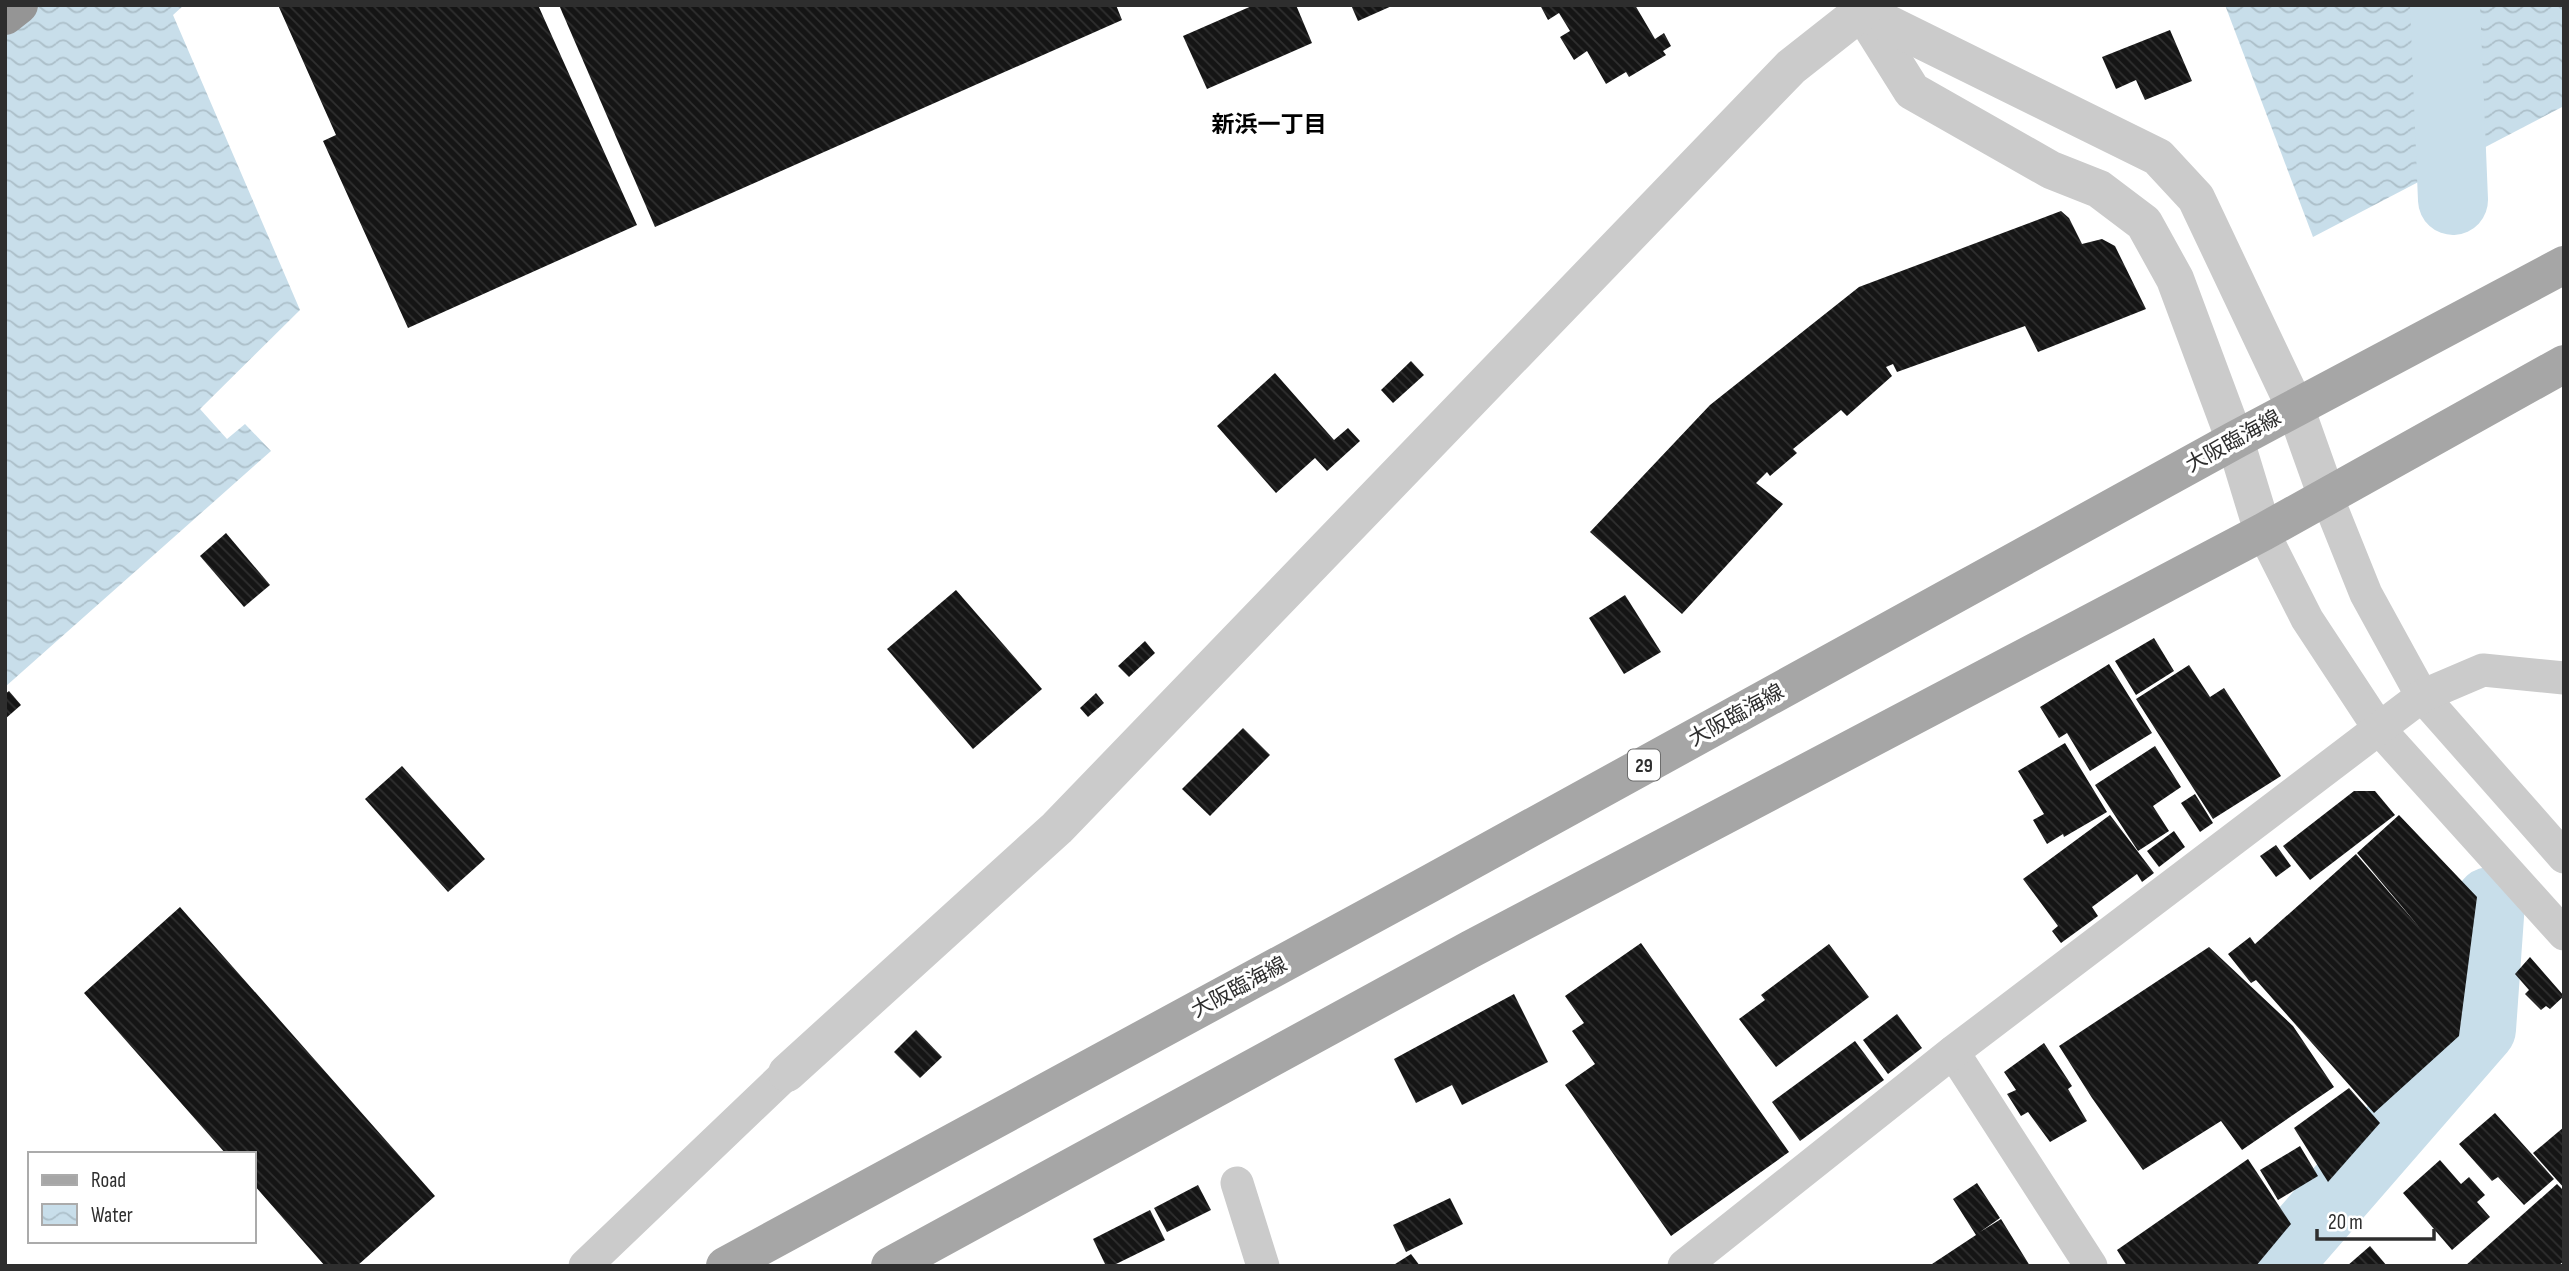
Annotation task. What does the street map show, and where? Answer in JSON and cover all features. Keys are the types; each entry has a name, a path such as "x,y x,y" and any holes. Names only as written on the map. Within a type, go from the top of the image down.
{"highway":[{"path":"5,16 19,5"}],"main road":[{"name":"大阪臨海線","path":"725,1266 1429,884 2235,439 2564,265"},
{"path":"890,1266 1471,949 2263,532 2564,364"}],"street":[{"path":"1861,8 2158,157 2196,198 2295,407 2366,594 2422,696 2564,857"},
{"path":"1861,8 1912,91 2051,170 2099,189 2144,223 2175,279 2235,439 2263,532 2307,619 2379,730 2564,934"},
{"path":"585,1266 787,1073 1057,828 1791,67 1861,8"},
{"path":"1684,1266 1953,1052 2422,696 2483,670 2564,678"},
{"path":"2498,861 2536,827"},
{"path":"1953,1052 2091,1266"},
{"path":"1237,1183 1263,1266"}],"water":[{"path":"5,5 184,5 173,15 300,310 200,409 227,439 245,424 271,451 5,687"},
{"path":"2225,5 2564,5 2564,106 2313,237"}],"building":[{"path":"278,5 538,5 637,225 408,328 323,141 336,135"},
{"path":"559,5 1116,5 1122,20 655,227"},
{"path":"1254,5 1296,5 1312,43 1207,89 1183,36"},
{"path":"1351,5 1394,5 1358,21"},
{"path":"1540,5 1635,5 1655,39 1664,33 1671,46 1663,51 1666,55 1629,77 1626,72 1606,84 1587,51 1574,60 1560,37 1570,31 1559,13 1548,20"},
{"path":"2170,30 2192,81 2145,100 2136,80 2116,89 2102,57"},
{"path":"2061,211 2069,218 2082,244 2102,239 2115,246 2146,309 2038,352 2025,326 1897,372 1893,364 1886,367 1892,376 1847,416 1841,410 1793,449 1797,453 1770,476 1767,472 1756,483 1783,504 1682,614 1590,532 1710,405 1859,287"},
{"path":"1411,361 1424,375 1393,403 1381,390"},
{"path":"1275,373 1334,440 1348,428 1360,441 1327,471 1315,458 1276,493 1217,426"},
{"path":"226,533 270,585 244,607 200,556"},
{"path":"956,590 1042,689 973,749 887,649"},
{"path":"1625,595 1661,652 1624,674 1589,618"},
{"path":"2154,638 2174,671 2136,695 2115,661"},
{"path":"1145,641 1155,653 1129,677 1118,666"},
{"path":"2109,664 2152,733 2090,771 2067,733 2059,738 2040,707"},
{"path":"2189,665 2210,697 2224,688 2281,776 2213,819 2136,699"},
{"path":"9,691 21,705 5,719 5,694"},
{"path":"1096,693 1104,703 1088,717 1080,708"},
{"path":"1243,728 1270,755 1210,816 1182,789"},
{"path":"2065,743 2107,812 2047,844 2033,820 2044,814 2018,771"},
{"path":"2155,746 2181,787 2153,806 2169,831 2138,851 2095,785"},
{"path":"402,766 485,859 448,892 365,799"},
{"path":"2354,791 2375,791 2395,815 2310,880 2283,846"},
{"path":"2195,794 2213,823 2200,832 2181,803"},
{"path":"2110,815 2154,873 2142,882 2137,874 2092,907 2098,916 2061,943 2052,931 2058,926 2023,879"},
{"path":"2399,815 2477,897 2459,1036 2374,1113 2256,980 2251,983 2228,954 2250,937 2255,944 2356,854 2420,928 2357,853"},
{"path":"2174,831 2185,847 2159,867 2147,851"},
{"path":"2276,845 2291,866 2276,877 2260,856"},
{"path":"180,907 435,1196 357,1266 325,1266 256,1187 256,1152 224,1152 84,993"},
{"path":"1641,943 1789,1152 1671,1236 1565,1085 1595,1064 1572,1031 1584,1023 1565,996"},
{"path":"1829,944 1869,997 1776,1067 1739,1019 1765,1000 1761,995"},
{"path":"2209,947 2293,1026 2334,1087 2242,1150 2221,1121 2143,1170 2059,1046"},
{"path":"2530,957 2564,996 2550,1009 2546,1006 2541,1010 2525,994 2529,990 2515,974"},
{"path":"1514,994 1548,1062 1462,1105 1452,1085 1416,1103 1394,1059"},
{"path":"1897,1014 1922,1048 1888,1074 1863,1040"},
{"path":"916,1030 942,1057 920,1078 894,1052"},
{"path":"1855,1041 1884,1080 1800,1141 1772,1102"},
{"path":"2044,1043 2072,1086 2068,1089 2087,1121 2050,1142 2028,1112 2021,1116 2007,1094 2016,1090 2004,1072"},
{"path":"2349,1088 2380,1123 2328,1182 2294,1128"},
{"path":"2495,1113 2554,1179 2524,1205 2498,1177 2492,1181 2459,1144"},
{"path":"2564,1127 2564,1188 2533,1153"},
{"path":"2300,1146 2318,1176 2278,1200 2260,1170"},
{"path":"2248,1159 2291,1224 2256,1266 2127,1266 2117,1250"},
{"path":"2440,1160 2461,1184 2469,1177 2485,1195 2477,1202 2490,1217 2452,1250 2403,1193"},
{"path":"1977,1183 2000,1218 1980,1232 2001,1219 2030,1266 1929,1266 1976,1235 1953,1199"},
{"path":"2557,1184 2564,1191 2564,1261 2558,1266 2465,1266"},
{"path":"1198,1185 1211,1210 1167,1232 1154,1208"},
{"path":"1450,1198 1463,1224 1406,1252 1393,1225"},
{"path":"1150,1210 1165,1240 1112,1266 1106,1266 1093,1239"},
{"path":"2370,1246 2387,1266 2347,1266"},
{"path":"1411,1254 1420,1266 1392,1266"}],"waterway":[{"path":"2445,5 2453,200"},
{"path":"2275,1266 2481,1029 2490,902"}],"district":[{"name":"新浜一丁目","path":"1269,124"}]}
